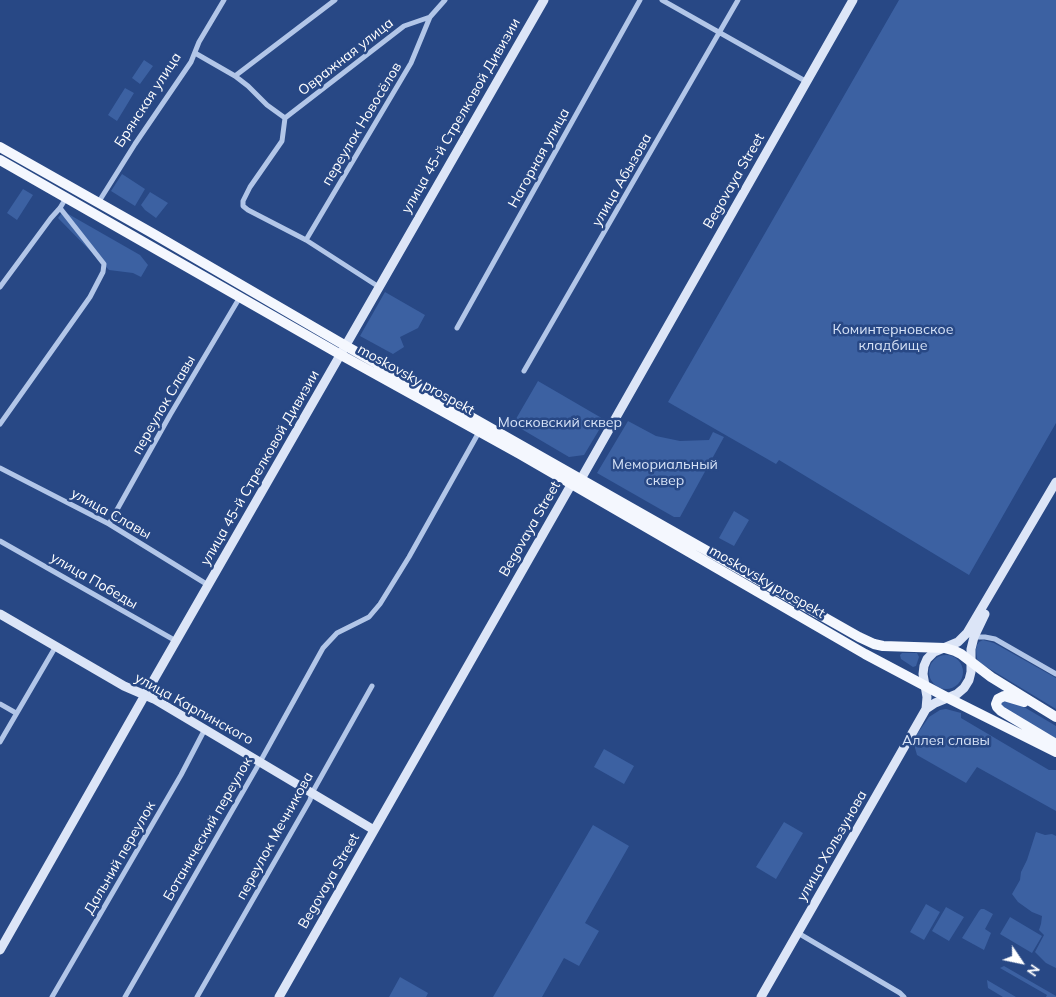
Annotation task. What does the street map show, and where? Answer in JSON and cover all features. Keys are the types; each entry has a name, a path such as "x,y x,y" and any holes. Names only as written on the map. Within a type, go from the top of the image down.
{"main road":[{"name":"moskovsky prospekt","path":"0,147 98,203 571,485 865,654 1056,752"},
{"name":"moskovsky prospekt","path":"0,160 240,297 343,350 581,479 859,637 883,646 945,648 961,654 991,677 1056,717"},
{"path":"1043,709 1008,696 1001,697 996,704 1001,711 1056,744"}],"street":[{"name":"Брянская улица","path":"92,212 135,144 191,62 199,42 224,0"},
{"path":"235,76 335,0"},
{"name":"Овражная улица","path":"285,118 404,26 430,17 445,0"},
{"name":"улица 45-й Стрелковой Дивизии","path":"0,950 544,0"},
{"name":"Нагорная улица","path":"456,328 640,0"},
{"path":"662,0 806,82"},
{"name":"улица Абызова","path":"524,371 738,0"},
{"name":"Begovaya Street","path":"279,997 571,485 581,479 853,0"},
{"name":"переулок Новосёлов","path":"306,240 411,63 430,17"},
{"path":"195,53 235,76 267,105 285,118 282,141 250,187 243,201 243,206 306,240 379,287"},
{"path":"0,287 66,198"},
{"path":"0,424 90,297 103,272 104,264 60,208"},
{"name":"переулок Славы","path":"109,524 170,415 240,297"},
{"name":"Ботанический переулок","path":"125,997 323,648 337,633 369,617 380,604 409,557 480,431"},
{"name":"улица Славы","path":"0,468 109,524 208,585"},
{"name":"улица Хользунова","path":"761,997 926,708 927,697 923,674 927,659 934,652 958,642 967,633 1056,482"},
{"path":"926,708 957,694 969,680 974,637 1056,491"},
{"name":"улица Победы","path":"0,541 176,640"},
{"name":"улица Карпинского","path":"0,614 124,686 154,699 374,830"},
{"path":"974,637 995,639 1056,674"},
{"path":"0,742 56,646"},
{"name":"переулок Мечникова","path":"197,997 310,800 312,793 372,686"},
{"path":"0,704 16,713"},
{"name":"Дальний переулок","path":"52,997 205,729"},
{"path":"798,933 900,992 904,997"}],"green space":[{"name":"Коминтерновское кладбище","path":"899,0 1056,0 1056,423 969,575 779,460 776,464 668,402"},
{"path":"144,60 153,66 140,84 132,78"},
{"path":"125,88 134,93 117,121 108,115"},
{"path":"122,174 145,189 135,206 111,191"},
{"path":"23,189 33,195 17,220 7,213"},
{"path":"150,192 168,203 156,218 141,205"},
{"path":"63,211 140,255 148,265 141,277 133,273 109,270 58,218"},
{"path":"385,292 425,315 418,328 400,337 404,347 393,354 360,336"},
{"name":"Московский сквер","path":"538,381 605,420 584,455 569,457 513,424"},
{"name":"Мемориальный сквер","path":"628,421 656,436 680,441 709,440 713,432 724,437 680,517 674,517 597,473"},
{"path":"734,511 749,520 734,546 719,538"},
{"path":"983,640 994,643 1056,678 1056,709 980,663 977,659 976,649 979,642"},
{"path":"902,653 917,653 919,657 916,666 913,667 901,659 900,655"},
{"path":"946,655 958,660 963,672 958,684 946,689 934,684 929,672 934,660"},
{"path":"1009,700 1056,726 1056,741 1002,711 998,703"},
{"name":"Аллея славы","path":"946,709 961,713 961,718 1049,770 1056,770 1056,811 977,767 966,783 917,755 915,737 929,717 940,710"},
{"path":"604,749 634,766 624,784 594,767"},
{"path":"784,822 803,833 776,879 756,867"},
{"path":"593,825 629,846 585,923 599,931 579,966 564,958 542,997 493,997"},
{"path":"1036,832 1056,836 1056,968 1046,963 1035,952 1044,935 1039,930 1042,916 1032,912 1018,902 1012,894 1020,880 1021,872"},
{"path":"926,904 940,912 924,940 910,932"},
{"path":"946,907 964,917 949,941 932,931"},
{"path":"981,909 993,914 985,929 991,933 984,950 962,938"},
{"path":"1010,917 1042,936 1032,953 1000,934"},
{"path":"1004,966 1056,997 1046,997 1047,995 1000,968"},
{"path":"400,977 428,993 426,997 389,997"},
{"path":"987,980 1016,997 1003,997 988,988"}]}
